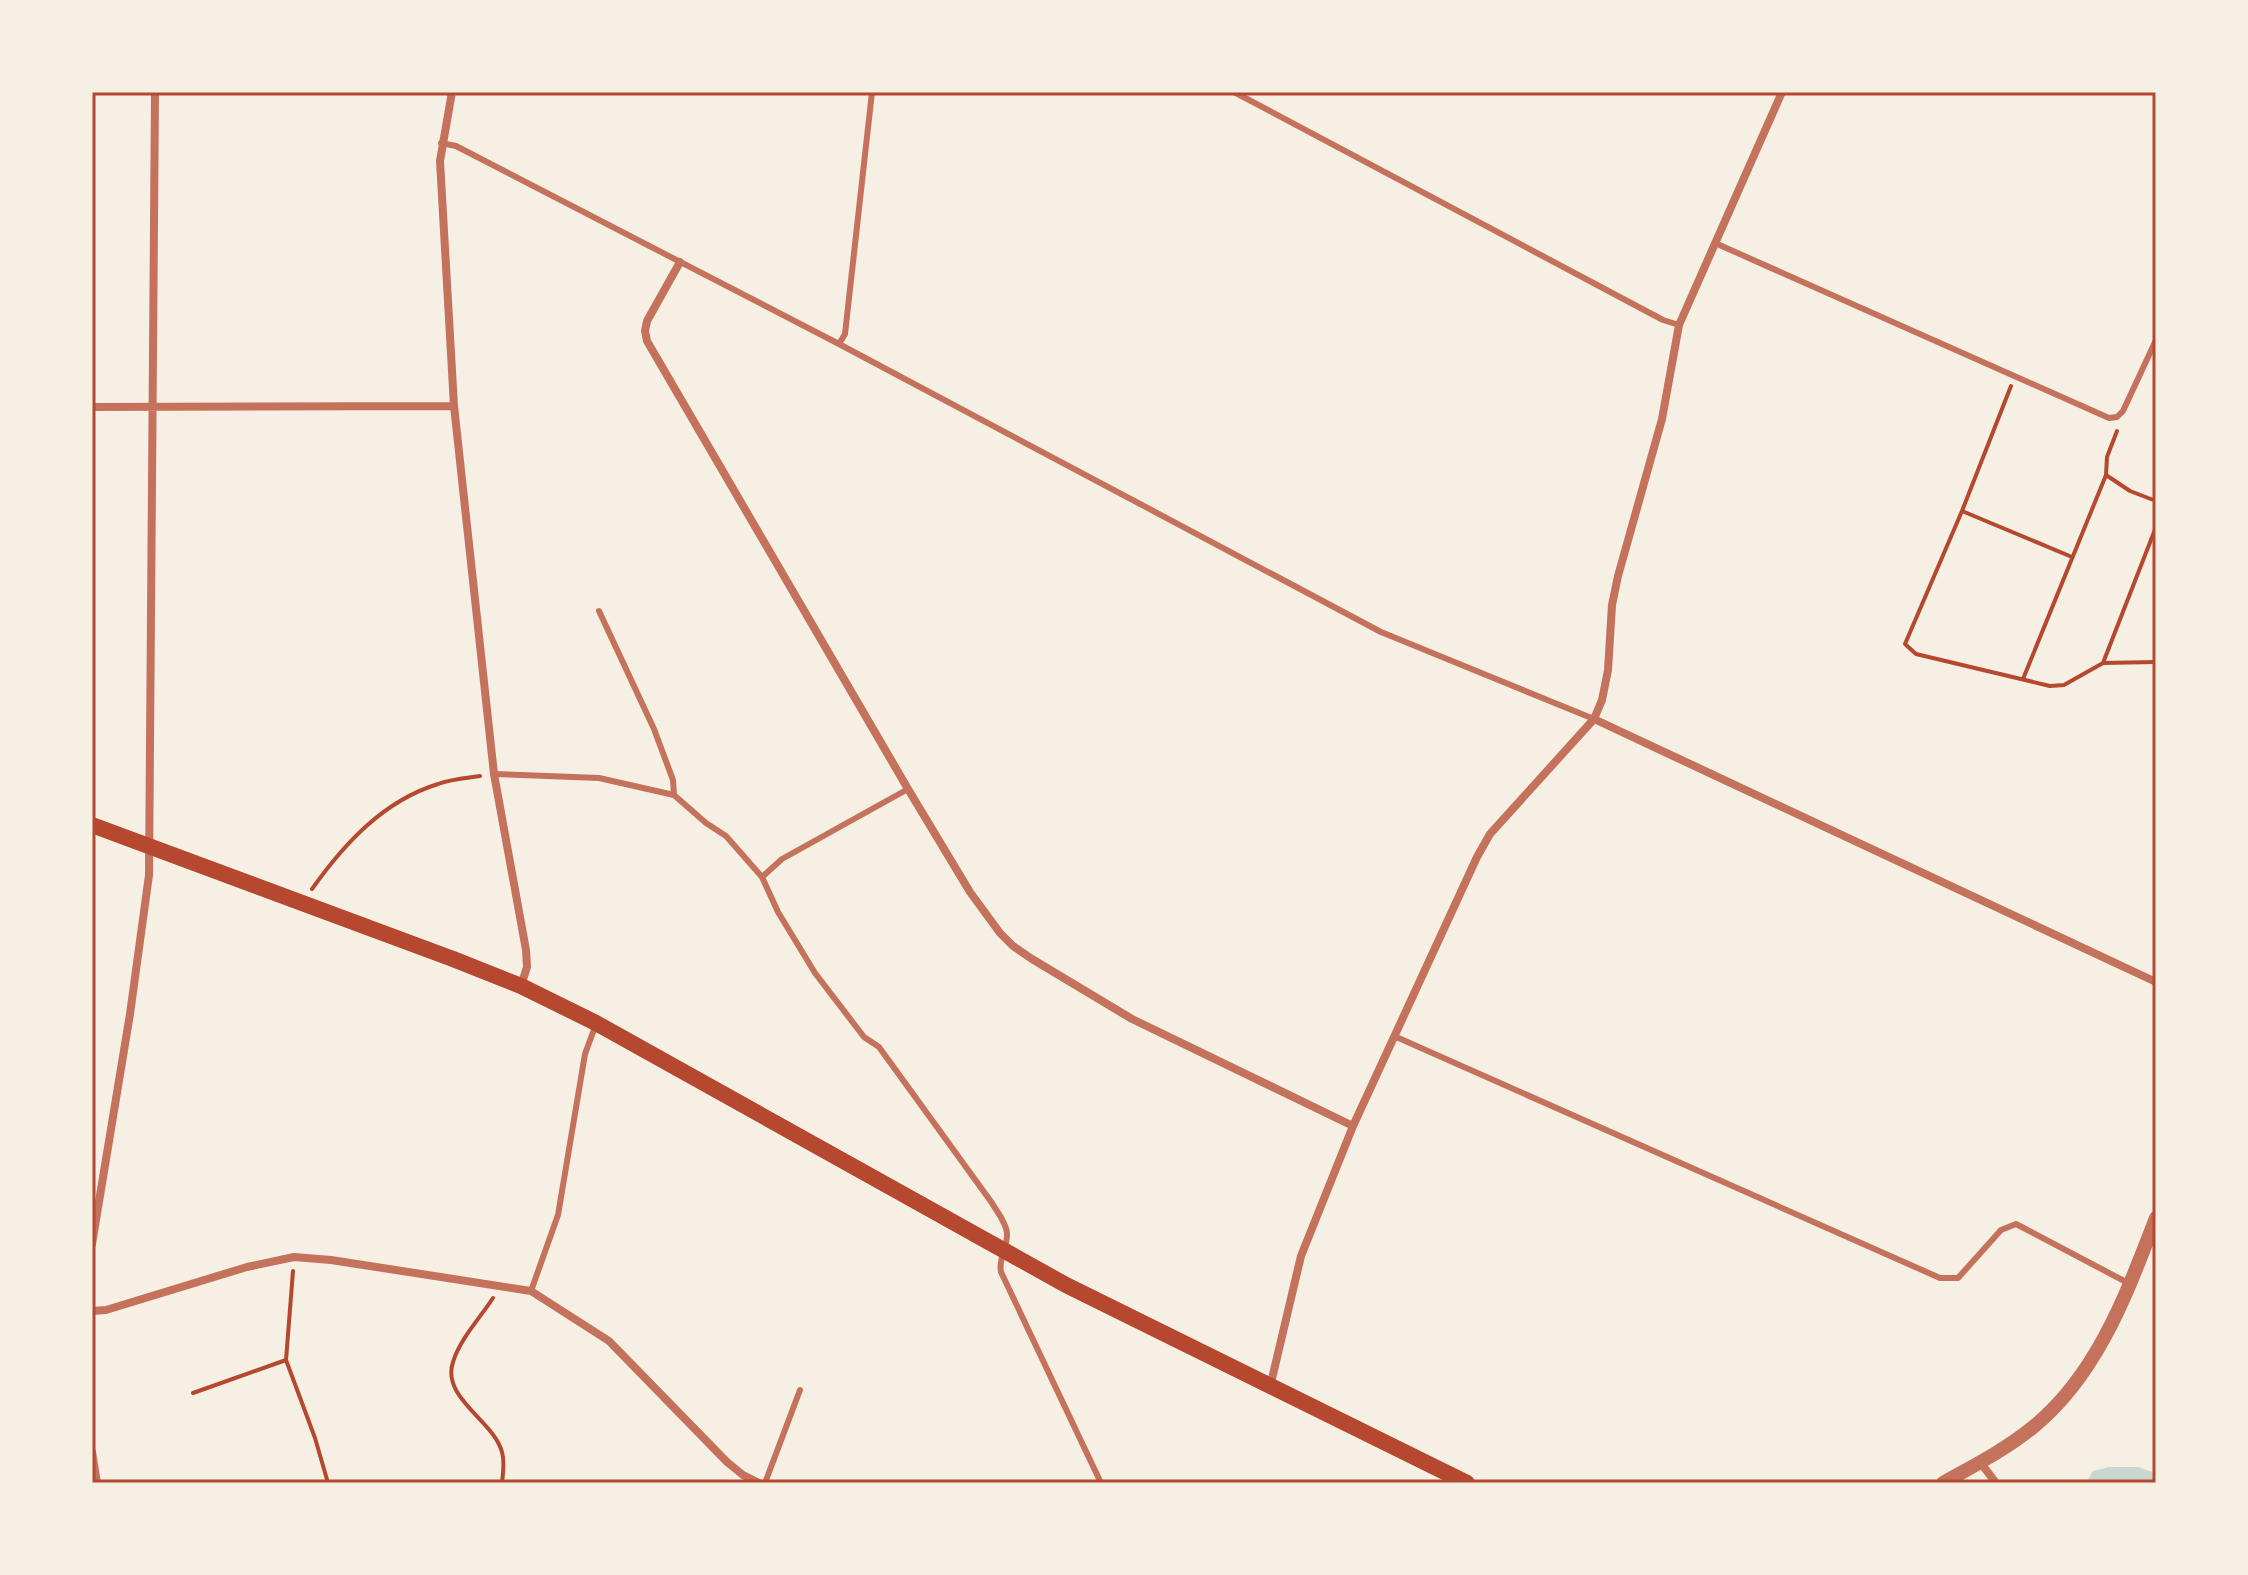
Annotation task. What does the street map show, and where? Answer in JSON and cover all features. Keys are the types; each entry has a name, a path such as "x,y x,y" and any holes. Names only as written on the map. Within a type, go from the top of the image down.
{"main road":[{"path":"92,825 521,986 596,1023 1066,1285 1467,1483"}],"street":[{"path":"92,1244 95,1209 130,1014 149,875 155,92"},
{"path":"452,92 441,143 441,204 454,406 494,774 526,950 527,967 521,986"},
{"path":"1270,1387 1301,1256 1353,1126 1471,870 1490,834 1594,719 1602,700 1608,670 1612,605 1659,432 1679,325 1782,92"},
{"path":"680,262 647,321 647,341 970,892 1013,946 1132,1019 1353,1126"},
{"path":"92,407 454,406"},
{"path":"1594,719 2156,982"},
{"path":"1943,1483 2032,1427 2067,1392 2091,1361 2131,1284 2156,1218"},
{"path":"92,1311 106,1310 247,1267 294,1257 531,1291 609,1341 727,1462 743,1475 762,1483"},
{"path":"92,1452 97,1483"},
{"path":"1980,1462 1996,1483"}],"lane":[{"path":"839,344 845,334 872,92"},
{"path":"1234,92 1679,325"},
{"path":"441,143 456,146 839,344 1381,632 1594,719"},
{"path":"1715,243 2101,416 2117,417 2123,411 2156,340"},
{"path":"599,611 654,729 673,780 674,795"},
{"path":"494,774 599,778 674,795 726,836 762,877 778,912 815,973 864,1037 879,1047 992,1203 1008,1235 999,1264 1001,1272 1101,1483"},
{"path":"762,877 782,859 908,789"},
{"path":"531,1291 558,1215 585,1054 596,1023"},
{"path":"1394,1036 1940,1278 1958,1278 2001,1230 2016,1224 2131,1284"},
{"path":"762,1483 800,1390"}],"path":[{"path":"2015,377 1905,644 1916,654 2050,686 2064,685 2103,663 2156,662"},
{"path":"2023,679 2106,475 2107,457 2117,433 2117,417"},
{"path":"2106,475 2130,491 2156,501"},
{"path":"1962,511 2072,557"},
{"path":"2103,663 2156,527"},
{"path":"301,905 353,836 405,797 440,783 494,774"},
{"path":"294,1257 286,1360 328,1483"},
{"path":"499,1285 497,1294 453,1360 451,1373 463,1399 502,1450 502,1483"},
{"path":"193,1393 286,1360"}],"shaded area":[{"path":"2109,1467 2138,1467 2156,1473 2156,1483 2086,1483 2093,1471"}]}
